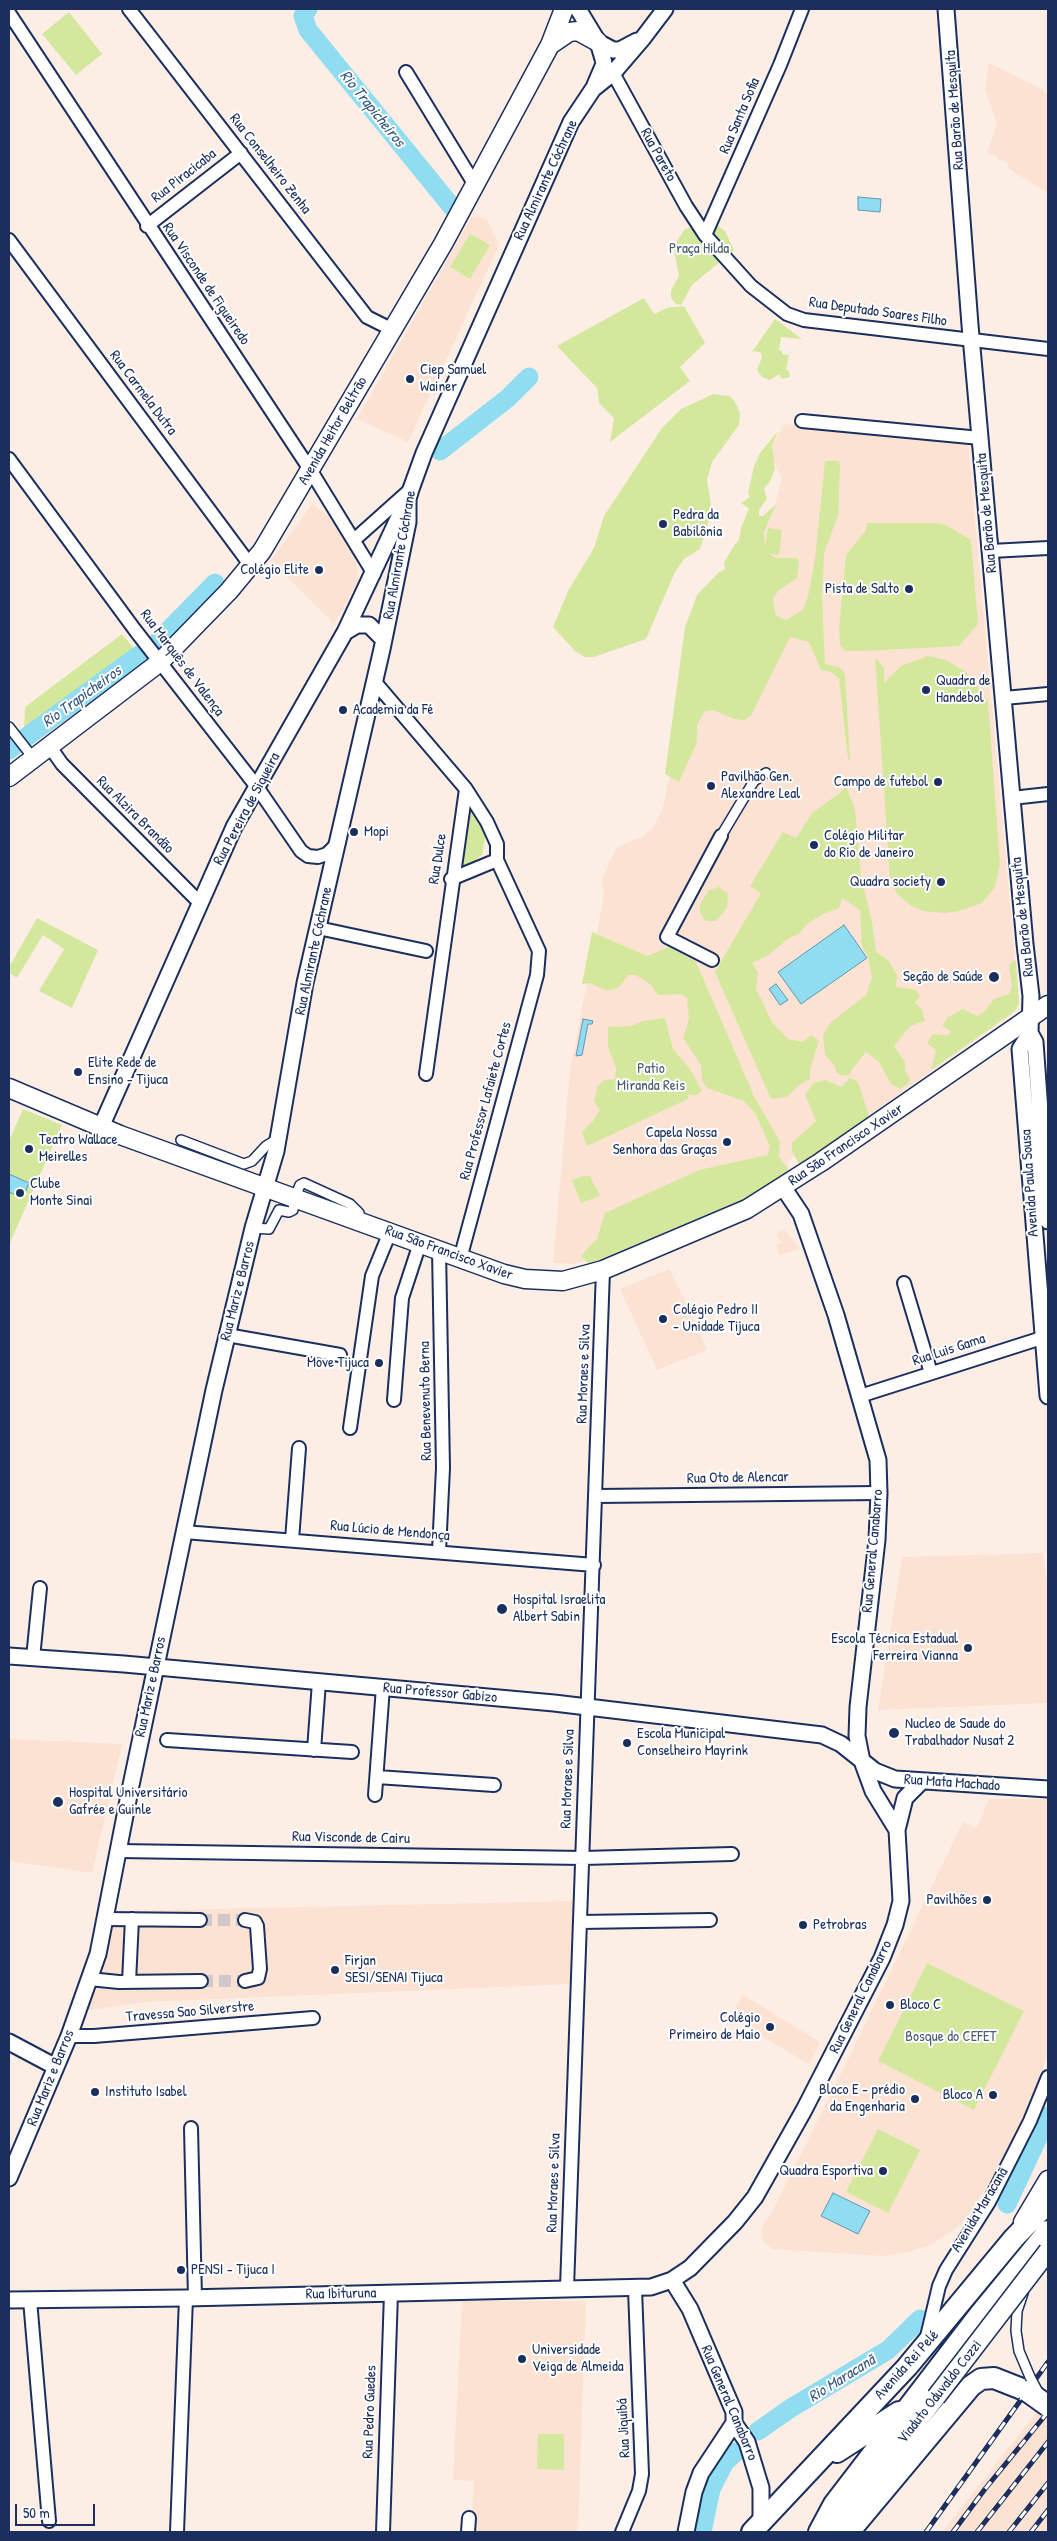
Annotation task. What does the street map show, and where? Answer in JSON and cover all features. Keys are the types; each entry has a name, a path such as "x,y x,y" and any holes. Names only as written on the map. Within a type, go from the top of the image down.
{"main road":[{"name":"Avenida Heitor Beltrão","path":"9,777 50,747 153,653 230,591 251,566 311,471 475,185 550,45 564,9"},
{"path":"550,45 561,35 578,31 598,42"},
{"name":"Rua São Francisco Xavier","path":"9,1088 101,1127 266,1186 460,1259 525,1279 563,1280 603,1270 747,1209 783,1187 1008,1036 1030,1026 1048,1005"},
{"path":"1014,2238 1048,2180"},
{"name":"Avenida Rei Pelé","path":"758,2529 924,2346 1014,2238 1048,2203"},
{"name":"Avenida Rei Pelé","path":"819,2532 834,2504 1012,2274 1048,2231"},
{"path":"1012,2274 1047,2255"},
{"name":"Viaduto Oduvaldo Cozzi","path":"832,2532 1047,2255"},
{"path":"849,2532 971,2386 984,2378 994,2378 1007,2381 1037,2394"},
{"path":"815,2466 915,2401"}],"street":[{"name":"Rua Conselheiro Zenha","path":"129,9 367,316 392,330"},
{"path":"578,9 598,42 604,64 593,89"},
{"name":"Rua Almirante Cóchrane","path":"266,1186 279,1138 305,983 384,640 408,522 409,494 571,122 593,89 613,73 665,9"},
{"name":"Rua Santa Sofia","path":"705,235 780,65 802,9"},
{"name":"Rua Barão de Mesquita","path":"946,9 980,438 1031,996 1030,1026"},
{"name":"Rua Visconde de Figueiredo","path":"9,13 147,226 311,471 374,574"},
{"path":"598,42 613,50 620,50 643,38"},
{"path":"406,72 475,185"},
{"name":"Rua Pareto","path":"613,73 686,206 705,235"},
{"name":"Rua Piracicaba","path":"147,226 241,153"},
{"name":"Rua Deputado Soares Filho","path":"705,235 728,263 769,301 786,314 804,320 1048,349"},
{"name":"Rua Carmela Dutra","path":"9,240 251,566"},
{"path":"802,421 980,438"},
{"name":"Rua Marquês de Valença","path":"9,459 153,653 257,787 301,851 308,856 318,857 327,854 339,842"},
{"path":"354,540 409,494"},
{"name":"Rua Pereira de Siqueira","path":"101,1127 234,827 346,632 409,494"},
{"path":"991,551 1048,548"},
{"path":"346,632 357,625 369,625 384,640"},
{"path":"374,681 466,789 487,822 498,844 497,860 451,879"},
{"path":"1004,698 1048,694"},
{"path":"9,727 34,759"},
{"name":"Rua Alzira Brandão","path":"50,747 62,764 200,904"},
{"path":"712,960 667,937 721,836 754,781 766,773"},
{"name":"Rua Dulce","path":"426,1074 451,879 466,789"},
{"path":"1012,798 1048,794"},
{"name":"Rua Professor Lafaiete Cortes","path":"460,1259 537,975 539,951 497,860"},
{"path":"318,928 426,951"},
{"name":"Avenida Paula Sousa","path":"1030,1026 1020,1049 1031,1096 1048,1221"},
{"path":"181,1140 244,1164 252,1161 266,1146 279,1138"},
{"name":"Avenida Paula Sousa","path":"1040,1164 1048,1396"},
{"name":"Rua Mariz e Barros","path":"9,2178 56,2067 98,1954 155,1667 227,1335 253,1228 266,1186"},
{"name":"Rua General Canabarro","path":"758,2529 761,2494 758,2474 747,2442 734,2423 734,2412 690,2309 672,2280 690,2268 711,2248 755,2197 804,2110 882,1958 895,1925 901,1901 897,1830 874,1791 857,1744 858,1706 877,1540 878,1460 860,1396 801,1214 783,1187"},
{"path":"253,1228 269,1229 280,1210 288,1212 293,1210 295,1197"},
{"path":"350,1428 372,1276 390,1232"},
{"path":"394,1400 402,1298 420,1243"},
{"name":"Rua Benevenuto Berna","path":"439,1552 443,1468 440,1250"},
{"name":"Rua Moraes e Silva","path":"567,2288 587,1706 597,1496 603,1270"},
{"path":"904,1283 931,1373"},
{"path":"227,1335 340,1356"},
{"name":"Rua Luis Gama","path":"860,1396 1046,1337"},
{"path":"292,1540 299,1448"},
{"name":"Rua Oto de Alencar","path":"597,1496 879,1493"},
{"name":"Rua Lúcio de Mendonça","path":"184,1532 594,1565"},
{"path":"34,1658 40,1588"},
{"name":"Rua Professor Gabizo","path":"9,1656 155,1667 587,1706 822,1735 841,1744 862,1761"},
{"path":"314,1750 319,1682"},
{"path":"375,1795 383,1688"},
{"path":"167,1740 352,1752"},
{"name":"Rua Mata Machado","path":"862,1761 885,1776 921,1782 1048,1789"},
{"path":"377,1776 494,1785"},
{"path":"897,1830 905,1798 921,1782"},
{"name":"Rua Visconde de Cairu","path":"118,1851 582,1858 732,1854"},
{"path":"129,1982 132,1919"},
{"path":"105,1920 200,1920"},
{"path":"245,1920 255,1922 257,1926 260,1969 258,1978 245,1981"},
{"path":"580,1922 710,1920"},
{"path":"89,1980 129,1982 201,1981"},
{"name":"Travessa Sao Silverstre","path":"68,2036 94,2036 313,2018"},
{"path":"9,2042 56,2067"},
{"name":"Avenida Maracanã","path":"924,2346 939,2286 946,2270 989,2202 1030,2121 1048,2077"},
{"path":"177,2532 191,2298 190,2128"},
{"path":"1037,2394 1019,2351 1016,2318 1021,2297 1047,2255"},
{"name":"Rua Ibituruna","path":"9,2300 191,2298 567,2288 635,2289 651,2287 672,2280"},
{"name":"Rua Jiquibá","path":"622,2532 639,2491 642,2474 635,2289"},
{"name":"Rua Pedro Guedes","path":"383,2532 391,2293"},
{"path":"30,2300 49,2521"},
{"path":"686,2532 692,2501 701,2473 734,2423"},
{"path":"468,2518 468,2532"}],"shaded area":[{"path":"989,63 1044,90 1048,96 1048,193 1009,169 1006,161 999,160 996,156 987,152 997,124 985,90"},
{"path":"477,216 487,220 499,245 408,442 357,419 471,218"},
{"name":"Colégio Militar do Rio de Janeiro","path":"784,424 968,442 1019,1003 1011,1015 808,1158 797,1154 787,1162 790,1169 788,1173 594,1259 574,1264 553,1263 570,1070 604,896 602,879 616,848 643,836 653,828 662,811 671,768 773,513 782,478 773,459 772,446"},
{"name":"Colégio Elite","path":"312,504 328,515 355,556 359,580 334,624 271,561"},
{"path":"784,1229 800,1249 780,1255 776,1245 781,1242 776,1234"},
{"name":"Colégio Pedro II - Unidade Tijuca","path":"670,1269 707,1350 657,1370 620,1289"},
{"name":"Escola Técnica Estadual Ferreira Vianna","path":"1043,1553 1048,1592 1048,1703 878,1710 902,1557"},
{"name":"Hospital Universitário Gafrée e Guinle","path":"9,1739 122,1744 92,1873 9,1861"},
{"path":"989,1799 1048,1799 1048,2054 1024,2120 1003,2162 967,2217 959,2226 932,2244 910,2252 882,2256 772,2249 763,2241 761,2229 771,2214 857,2041 963,1822 977,1828"},
{"name":"Firjan SESI/SENAI Tijuca","path":"577,1901 572,1984 147,2002 83,2011 115,1911"},
{"name":"Colégio Primeiro de Maio","path":"743,1995 820,2042 809,2064 729,2017"},
{"name":"Universidade Veiga de Almeida","path":"462,2301 586,2301 578,2532 471,2532 474,2481 453,2480"},
{"path":"1048,2398 1048,2532 942,2532"}],"green space":[{"path":"69,12 102,54 76,75 42,34"},
{"name":"Praça Hilda","path":"708,223 717,225 725,231 734,250 692,285 681,305 676,304 671,298 671,290 679,276 674,250 677,241 685,229"},
{"path":"470,234 490,245 470,279 450,267"},
{"path":"644,298 654,314 667,308 684,306 705,343 680,367 690,381 610,442 614,418 599,403 597,388 557,346"},
{"path":"775,319 802,339 781,337 779,350 782,351 782,354 789,355 786,370 789,371 790,377 782,379 779,374 770,380 762,377 757,370 762,357 761,353 754,351 751,353"},
{"path":"713,394 730,396 740,413 739,425 712,462 707,480 712,511 700,549 684,559 675,572 646,639 594,657 585,657 575,651 553,627 568,591 594,548 604,516 662,428 681,409"},
{"path":"778,431 772,446 775,469 770,482 764,488 767,499 759,510 759,516 763,516 776,504 764,533 765,547 768,528 782,530 779,555 769,554 776,558 797,558 799,562 797,578 779,590 773,598 776,616 786,620 803,610 809,592 815,559 825,461 839,461 840,465 838,516 824,553 822,598 825,664 839,667 845,674 850,760 848,760 839,678 831,672 821,670 809,642 790,637 751,716 744,720 734,719 713,710 705,711 697,725 697,742 679,782 665,774 685,627 697,595 718,573 725,569 724,563 739,540 741,528 749,509 741,503 750,497 748,493 754,466 760,453"},
{"name":"Pista de Salto","path":"867,523 935,523 946,525 971,540 978,624 959,646 846,651 840,646 839,628 846,555 866,530"},
{"path":"122,634 136,651 24,731 25,707"},
{"path":"928,656 946,660 966,672 988,701 1000,865 995,887 982,903 959,911 944,913 923,911 910,905 897,894 890,878 875,658 884,667 884,683 901,666"},
{"path":"846,786 855,810 861,877 872,922 876,952 888,960 897,975 896,987 916,990 920,996 915,1002 922,1010 925,1021 910,1026 894,1046 905,1062 905,1071 910,1078 908,1084 900,1089 891,1084 879,1062 866,1052 849,1075 842,1076 836,1072 835,1066 825,1055 823,1035 830,1023 866,995 872,978 868,956 862,947 860,910 842,898 839,908 823,914 808,923 799,934 789,938 767,956 752,963 758,973 756,989 773,1024 788,1039 803,1042 811,1035 819,1041 810,1069 810,1079 799,1085 787,1097 771,1099 715,972 761,893 750,886 783,832 796,838 813,812 840,793"},
{"path":"471,809 485,830 485,838 482,855 465,868 461,868 458,865 467,811"},
{"path":"719,887 728,894 727,908 716,921 706,921 700,913 700,904 709,890"},
{"path":"37,918 98,950 72,1008 39,991 64,949 43,935 17,978 9,973 9,967"},
{"path":"592,932 647,956 669,947 696,962 754,1096 780,1142 779,1157 787,1168 788,1175 753,1195 589,1264 581,1256 597,1239 605,1213 699,1170 768,1155 770,1146 755,1113 744,1101 707,1088 702,1081 701,1065 683,1038 689,1019 687,998 680,994 658,995 650,984 636,975 628,975 619,987 607,991 590,983 582,984"},
{"path":"1014,960 1016,962 1019,1003 1016,1010 931,1070 936,1050 927,1043 933,1034 948,1035 951,1031 942,1026 948,1017 963,1009 977,1016 984,1012 994,999 1009,994 1012,987 1009,966"},
{"name":"Patio Miranda Reis","path":"665,1018 673,1049 690,1069 702,1091 697,1095 688,1094 688,1099 587,1146 582,1132 593,1121 600,1110 594,1101 598,1086 604,1080 615,1079 616,1068 608,1047 608,1027 631,1026 643,1021"},
{"path":"849,1078 856,1080 860,1087 869,1117 865,1124 799,1164 792,1151 792,1143 816,1121 805,1094 814,1083 825,1080 842,1087"},
{"name":"Clube Monte Sinai","path":"23,1109 62,1125 9,1245 9,1141"},
{"path":"590,1176 600,1196 581,1203 572,1180"},
{"name":"Bosque do CEFET","path":"927,1963 1024,2011 974,2110 878,2061"},
{"name":"Quadra Esportiva","path":"878,2129 920,2150 888,2213 846,2192"},
{"path":"538,2434 564,2434 564,2470 537,2469"}],"water":[{"path":"858,197 881,199 880,212 858,210"},
{"path":"844,925 867,958 801,1004 778,972"},
{"path":"776,984 788,1000 780,1005 769,989"},
{"path":"583,1019 593,1021 592,1024 588,1024 582,1055 576,1056"},
{"path":"9,1174 29,1183 23,1198 9,1192"},
{"path":"833,2193 870,2211 858,2234 821,2216"}],"waterway":[{"name":"Rio Trapicheiros","path":"308,9 303,16 308,30 452,207"},
{"name":"Rio Trapicheiros","path":"440,451 508,398 529,377"},
{"name":"Rio Trapicheiros","path":"159,640 215,583"},
{"name":"Rio Trapicheiros","path":"25,738 139,655"},
{"name":"Rio Trapicheiros","path":"9,750 14,746"},
{"name":"Rio Maracanã","path":"1007,2204 1048,2116"},
{"name":"Rio Maracanã","path":"758,2431 791,2408 888,2350 920,2319"},
{"name":"Rio Maracanã","path":"702,2532 711,2489 725,2462 736,2452"}],"tunnel":[{"path":"200,1920 245,1920"},
{"path":"201,1981 245,1981"}],"railway":[{"path":"926,2532 1048,2362"},
{"path":"953,2532 985,2489 1048,2412"},
{"path":"977,2532 1048,2442"},
{"path":"1009,2532 1048,2483"},
{"path":"1031,2532 1048,2510"}],"place":[{"name":"Ciep Samuel Wainer","path":"410,379"},
{"name":"Pedra da Babilônia","path":"663,524"},
{"name":"Colégio Elite","path":"319,570"},
{"name":"Pista de Salto","path":"909,589"},
{"name":"Quadra de Handebol","path":"926,690"},
{"name":"Academia da Fé","path":"343,710"},
{"name":"Campo de futebol","path":"938,782"},
{"name":"Pavilhão Gen. Alexandre Leal","path":"711,786"},
{"name":"Mopi","path":"354,832"},
{"name":"Colégio Militar do Rio de Janeiro","path":"814,845"},
{"name":"Quadra society","path":"941,882"},
{"name":"Seção de Saúde","path":"994,977"},
{"name":"Elite Rede de Ensino - Tijuca","path":"78,1072"},
{"name":"Capela Nossa Senhora das Graças","path":"727,1142"},
{"name":"Teatro Wallace Meirelles","path":"29,1149"},
{"name":"Clube Monte Sinai","path":"20,1193"},
{"name":"Colégio Pedro II - Unidade Tijuca","path":"663,1319"},
{"name":"Move Tijuca","path":"379,1363"},
{"name":"Hospital Israelita Albert Sabin","path":"502,1609"},
{"name":"Escola Técnica Estadual Ferreira Vianna","path":"968,1648"},
{"name":"Nucleo de Saude do Trabalhador Nusat 2","path":"894,1733"},
{"name":"Escola Municipal Conselheiro Mayrink","path":"627,1743"},
{"name":"Hospital Universitário Gafrée e Guinle","path":"58,1802"},
{"name":"Pavilhões","path":"987,1900"},
{"name":"Petrobras","path":"803,1925"},
{"name":"Firjan SESI/SENAI Tijuca","path":"335,1970"},
{"name":"Bloco C","path":"890,2005"},
{"name":"Colégio Primeiro de Maio","path":"770,2027"},
{"name":"Instituto Isabel","path":"95,2092"},
{"name":"Bloco A","path":"993,2095"},
{"name":"Bloco E - prédio da Engenharia","path":"915,2099"},
{"name":"Quadra Esportiva","path":"883,2171"},
{"name":"PENSI - Tijuca I","path":"181,2270"},
{"name":"Universidade Veiga de Almeida","path":"522,2359"}]}
